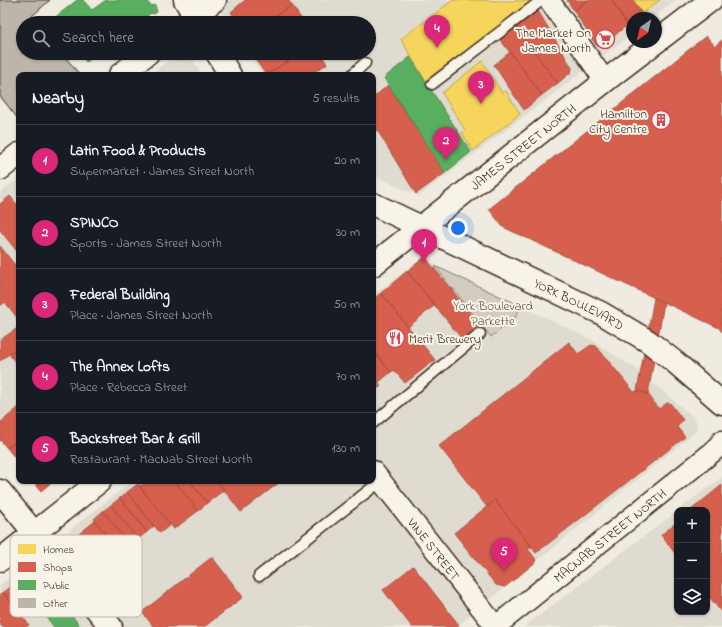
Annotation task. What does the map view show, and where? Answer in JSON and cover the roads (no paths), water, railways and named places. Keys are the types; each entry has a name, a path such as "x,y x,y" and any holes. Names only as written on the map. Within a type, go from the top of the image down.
{"main road":[{"path":"191,16 215,0"},
{"name":"JAMES STREET NORTH","path":"376,263 605,81 711,0"},
{"path":"124,72 139,60"},
{"path":"221,60 228,72"},
{"path":"0,169 16,156"},
{"name":"YORK BOULEVARD","path":"376,205 551,288 626,327 676,363 722,403"},
{"path":"32,535 96,484"},
{"path":"0,491 35,533"},
{"path":"0,560 10,552"},
{"path":"103,617 111,627"}],"street":[{"path":"549,0 605,81"},
{"name":"MACNAB STREET NORTH","path":"496,627 715,450 722,441"},
{"name":"VINE STREET","path":"377,476 496,627"}],"lane":[{"path":"432,84 542,0"},
{"path":"355,72 365,63"},
{"path":"376,420 480,334"},
{"path":"259,576 368,484"}],"place":[{"name":"The Market On James North","path":"605,39"},
{"name":"The Annex Lofts","path":"437,48"},
{"name":"Federal Building","path":"481,104"},
{"name":"Hamilton City Centre","path":"661,120"},
{"name":"SPINCO","path":"446,160"},
{"name":"Latin Food & Products","path":"424,262"},
{"name":"Merit Brewery","path":"395,338"},
{"name":"Backstreet Bar & Grill","path":"504,571"}],"park label":[{"name":"York Boulevard Parkette","path":"493,312"}]}
